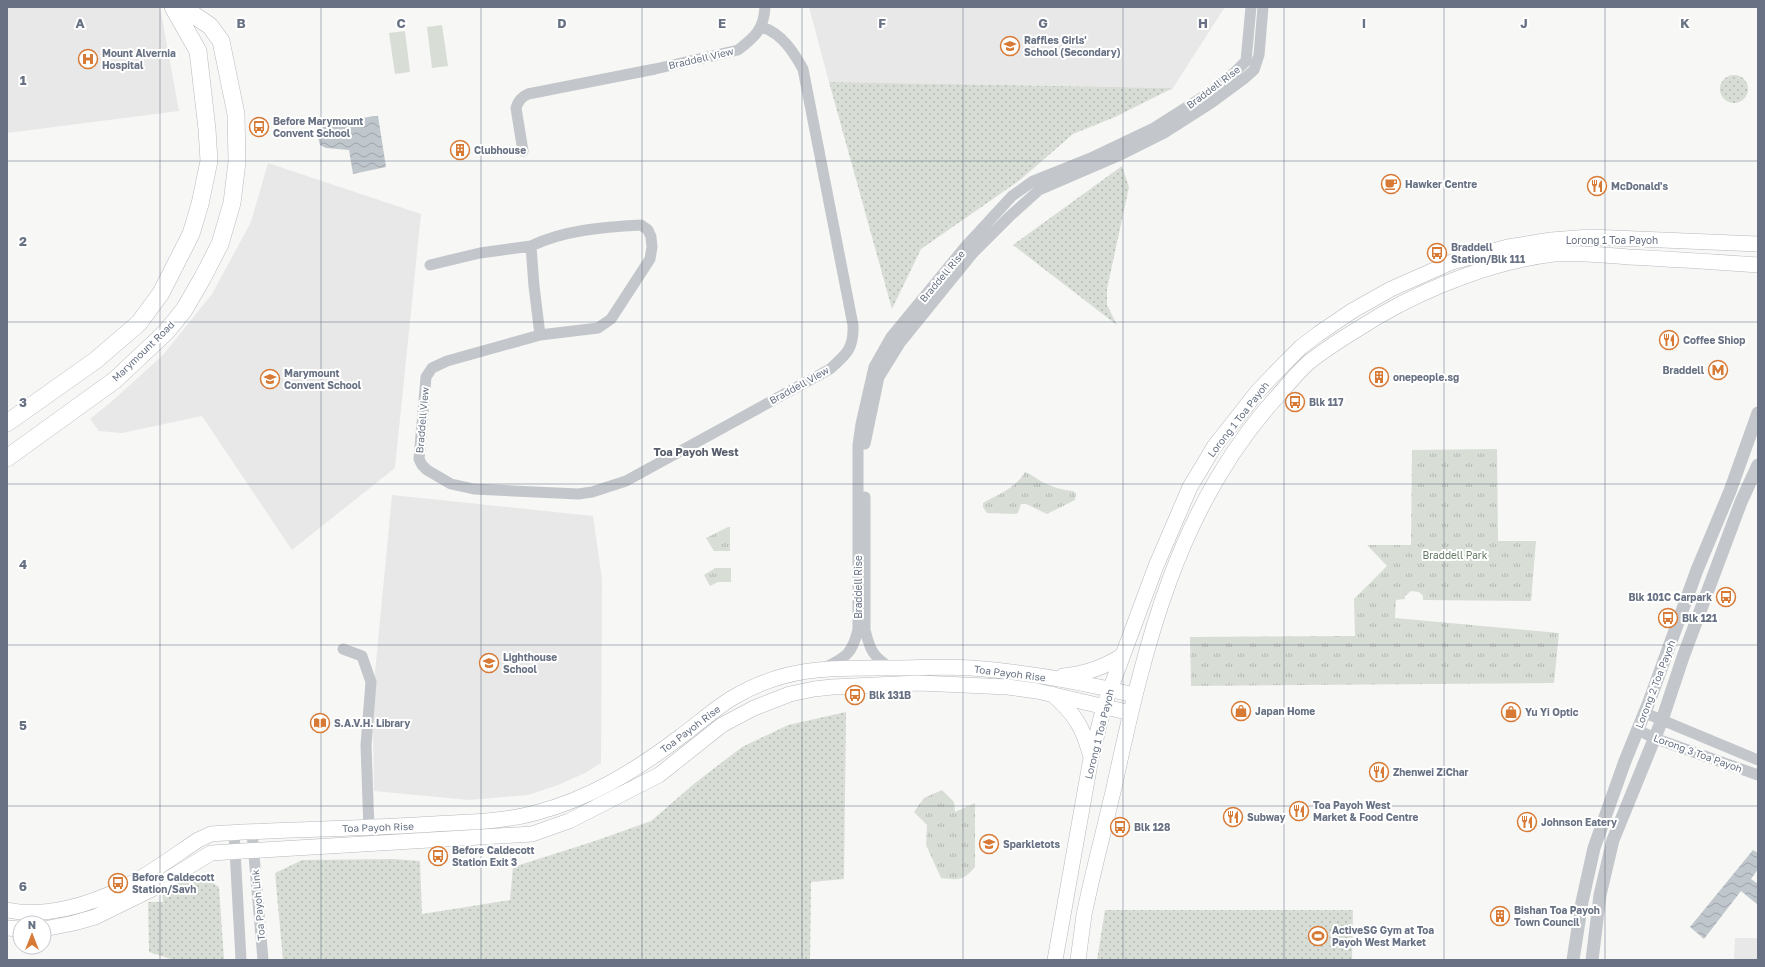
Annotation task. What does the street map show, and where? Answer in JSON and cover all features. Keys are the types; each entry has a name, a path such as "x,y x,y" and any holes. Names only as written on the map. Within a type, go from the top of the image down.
{"main road":[{"path":"7,424 96,360 139,323 161,293 191,234 200,204 209,160 207,129 198,51 173,7"},
{"name":"Marymount Road","path":"7,458 115,380 166,332 184,310 220,244 232,203 237,162 236,114 221,41 210,26 191,13 186,7"},
{"name":"Lorong 1 Toa Payoh","path":"1055,960 1091,758 1104,706 1171,529 1190,487 1214,447 1258,391 1301,347 1352,311 1391,289 1452,262 1508,247 1551,240 1590,237 1758,244"},
{"name":"Lorong 1 Toa Payoh","path":"1078,960 1084,916 1134,695 1154,628 1180,552 1204,500 1236,448 1262,414 1308,364 1357,330 1398,305 1442,284 1518,262 1556,254 1597,255 1758,265"},
{"path":"1391,289 1398,292 1400,299 1398,305"},
{"path":"1046,677 1086,672 1110,664 1123,654"},
{"name":"Toa Payoh Rise","path":"7,910 19,912 52,910 88,902 123,888 198,840 211,834 327,829 368,829 490,821 534,814 565,804 608,785 638,767 735,696 774,679 799,672 824,668 970,668 1046,677 1134,695"},
{"name":"Toa Payoh Rise","path":"52,927 95,917 152,890 212,853 234,850 328,847 466,836 498,837 532,834 569,821 659,775 722,725 754,708 790,694 832,687 919,684 1008,687 1052,694 1130,713"},
{"path":"1052,694 1064,705 1079,724 1086,738 1091,758"},
{"path":"327,829 325,838 328,847"}],"street":[{"path":"762,27 765,7"},
{"name":"Braddell Rise","path":"891,668 880,662 874,655 869,646 865,630 866,533 864,425 874,367 891,337 965,247 1012,196 1033,181 1093,157 1154,128 1206,95 1246,61 1251,7"},
{"name":"Braddell Rise","path":"824,668 841,660 847,654 853,646 858,630 858,445 879,377 900,343 973,252 1039,190 1118,156 1164,133 1211,103 1246,78 1254,70 1259,56 1262,7"},
{"name":"Braddell View","path":"430,265 480,253 531,246 549,237 617,226 640,225 648,230 652,247 650,259 611,319 598,328 540,335 447,361 427,372 419,459 427,470 451,484 474,489 578,494 592,492 626,480 830,369 842,358 850,347 853,338 853,324 803,69 791,48 775,33 762,27 738,50 522,96 518,101 516,108 523,151"},
{"path":"531,246 540,335"},
{"name":"Lorong 2 Toa Payoh","path":"1574,960 1582,902 1594,848 1622,767 1645,713 1697,570 1730,491 1758,413"},
{"name":"Lorong 2 Toa Payoh","path":"1592,960 1600,895 1613,840 1662,720 1683,657 1741,502 1758,465"},
{"path":"343,649 362,656 371,682 366,745 368,829"},
{"name":"Lorong 3 Toa Payoh","path":"1645,713 1758,760"},
{"name":"Lorong 3 Toa Payoh","path":"1638,730 1654,738 1758,775"},
{"path":"234,832 241,959"},
{"path":"252,832 253,850"},
{"name":"Toa Payoh Link","path":"253,850 263,960"}],"shaded area":[{"name":"Mount Alvernia Hospital","path":"7,7 160,7 179,111 7,133"},
{"name":"Raffles Girls' School (Secondary)","path":"809,7 1225,7 1173,88 829,82"},
{"name":"Marymount Convent School","path":"268,163 421,214 395,468 292,550 202,416 122,433 99,431 90,419 163,355 212,294 251,222"},
{"name":"Lighthouse School","path":"392,495 593,516 602,579 601,763 585,773 558,785 528,795 469,800 374,791 374,683"},
{"path":"1735,938 1758,938 1758,960 1734,960"}],"green space":[{"path":"442,25 448,66 432,68 427,27"},
{"path":"405,31 410,72 395,74 389,33"},
{"path":"1734,75 1744,79 1748,89 1744,99 1734,103 1724,99 1720,89 1724,79"},
{"path":"829,82 1173,88 1115,117 1073,134 1020,180 921,249 892,309"},
{"path":"1122,166 1129,187 1107,289 1107,305 1117,325 1013,245"},
{"name":"Braddell Park","path":"1497,449 1498,541 1536,541 1531,601 1423,600 1423,596 1419,592 1411,591 1405,596 1405,599 1396,600 1395,618 1559,633 1554,683 1191,686 1190,637 1355,636 1354,599 1387,566 1367,545 1411,545 1412,450"},
{"path":"1025,472 1051,486 1073,491 1076,493 1075,500 1047,514 1026,504 1021,504 1018,513 1015,514 987,513 983,507 983,503 1012,486"},
{"path":"730,527 730,551 714,551 706,538"},
{"path":"715,568 731,568 731,582 718,582 710,586 704,575"},
{"path":"846,712 844,879 811,882 810,960 283,960 275,873 302,860 394,859 420,861 422,914 510,900 513,867 595,841 651,821 695,783 742,747 788,725"},
{"path":"942,790 954,802 955,812 975,803 975,867 964,877 957,879 941,878 926,845 927,825 914,812 924,798"},
{"path":"208,880 219,887 224,960 174,960 149,952 148,902 163,902 162,882"},
{"path":"1105,910 1353,910 1352,960 1097,960"}],"water":[{"path":"378,116 386,167 353,174 349,150 326,148 320,145 318,137 319,130 325,126"},
{"path":"1753,850 1758,853 1758,869 1751,879 1758,884 1758,905 1741,891 1704,939 1690,927"}],"place":[{"name":"Raffles Girls' School (Secondary)","path":"1010,46"},
{"name":"Mount Alvernia Hospital","path":"88,59"},
{"name":"Before Marymount Convent School","path":"259,127"},
{"name":"Clubhouse","path":"460,150"},
{"name":"Hawker Centre","path":"1391,184"},
{"name":"McDonald's","path":"1597,186"},
{"name":"Braddell Station/Blk 111","path":"1437,253"},
{"name":"Coffee Shiop","path":"1669,340"},
{"name":"Braddell","path":"1718,370"},
{"name":"onepeople.sg","path":"1379,377"},
{"name":"Marymount Convent School","path":"270,379"},
{"name":"Blk 117","path":"1295,402"},
{"name":"Blk 101C Carpark","path":"1726,597"},
{"name":"Blk 121","path":"1668,618"},
{"name":"Lighthouse School","path":"489,663"},
{"name":"Blk 131B","path":"855,695"},
{"name":"Japan Home","path":"1241,711"},
{"name":"Yu Yi Optic","path":"1511,712"},
{"name":"S.A.V.H. Library","path":"320,723"},
{"name":"Zhenwei ZiChar","path":"1379,772"},
{"name":"Toa Payoh West Market & Food Centre","path":"1299,811"},
{"name":"Subway","path":"1233,817"},
{"name":"Johnson Eatery","path":"1527,822"},
{"name":"Blk 128","path":"1120,827"},
{"name":"Sparkletots","path":"989,844"},
{"name":"Before Caldecott Station Exit 3","path":"438,856"},
{"name":"Before Caldecott Station/Savh","path":"118,883"},
{"name":"Bishan Toa Payoh Town Council","path":"1500,916"},
{"name":"ActiveSG Gym at Toa Payoh West Market","path":"1318,936"}],"district":[{"name":"Toa Payoh West","path":"696,452"}]}
